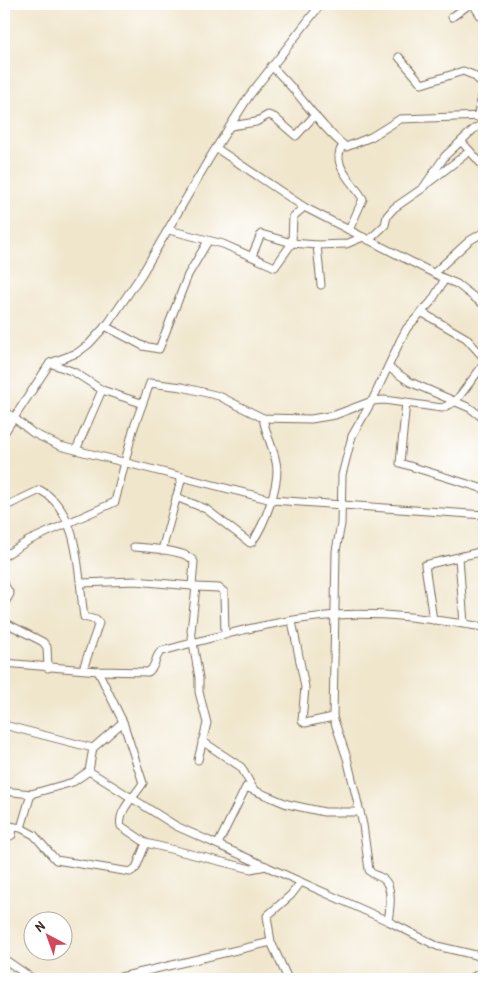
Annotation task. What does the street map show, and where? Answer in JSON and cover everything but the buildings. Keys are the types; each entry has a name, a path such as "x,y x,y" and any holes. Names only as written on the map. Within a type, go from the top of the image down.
{"street":[{"path":"4,433 50,363 73,356 89,344 105,326 142,274 216,148 272,66 321,4"},
{"path":"452,17 471,4 484,21"},
{"path":"272,66 296,90 315,115 343,145 349,147 361,143 400,119 480,116 484,86 473,75 463,71 422,84 399,57"},
{"path":"231,126 256,122 268,115 274,117 296,136 315,115"},
{"path":"426,185 437,166 461,141 484,123"},
{"path":"461,141 484,167"},
{"path":"343,145 338,156 339,162 349,182 363,199 349,230"},
{"path":"216,148 304,207 457,284 484,305"},
{"path":"252,256 262,234 292,243 317,245 346,244 366,239 385,225 387,216 394,208 470,151"},
{"path":"169,230 223,244 276,266 292,243 293,217 304,207"},
{"path":"434,273 469,241 484,232"},
{"path":"105,326 143,346 159,349 188,276 208,241"},
{"path":"317,245 321,285"},
{"path":"388,920 389,886 383,878 370,872 360,812 347,758 333,717 336,551 341,524 342,475 351,440 407,328 431,302 445,279"},
{"path":"422,312 466,338 484,358"},
{"path":"50,363 74,372 102,390 141,404"},
{"path":"4,556 69,522 115,502 141,404 148,386 153,383 182,387 219,396 263,418 327,417 372,401 406,402 436,408 456,402 484,364"},
{"path":"388,367 410,382 470,408 484,420"},
{"path":"76,450 102,390"},
{"path":"406,402 400,463 484,489"},
{"path":"4,410 33,433 60,446 272,500 305,504 340,504 484,515"},
{"path":"176,497 206,509 250,543 254,540 272,500 277,465 266,434 263,418"},
{"path":"162,550 182,477"},
{"path":"4,506 40,490 69,522 82,582 84,617 96,620 99,623 83,669"},
{"path":"134,547 162,550 192,558 194,586 191,623 199,678 199,692 207,722 198,760"},
{"path":"433,620 424,567 426,564 460,558 484,551"},
{"path":"460,558 464,624"},
{"path":"82,582 135,580 218,588 224,592 225,635"},
{"path":"4,584 10,595 4,604"},
{"path":"4,663 48,668 148,672 153,669 160,651 292,621 336,615 406,616 484,627"},
{"path":"292,621 305,687 302,721 305,723 333,717"},
{"path":"4,622 43,642 47,647 48,668"},
{"path":"98,671 123,722 143,780 142,785 132,797 120,824 146,844 251,869 266,866"},
{"path":"4,791 31,794 72,782 89,771 93,748 123,722"},
{"path":"4,726 93,748"},
{"path":"202,741 241,768 254,790"},
{"path":"89,771 176,826 388,920 438,946 484,957"},
{"path":"218,844 244,789 248,787 287,804 324,812 360,812"},
{"path":"21,828 31,794"},
{"path":"4,825 21,828 37,837 56,860 130,872 136,868 146,844"},
{"path":"4,839 12,835 13,827"},
{"path":"288,979 271,942 267,916 292,895 301,882"},
{"path":"112,979 271,942"},
{"path":"4,959 33,979"},
{"path":"470,979 484,971"}]}
